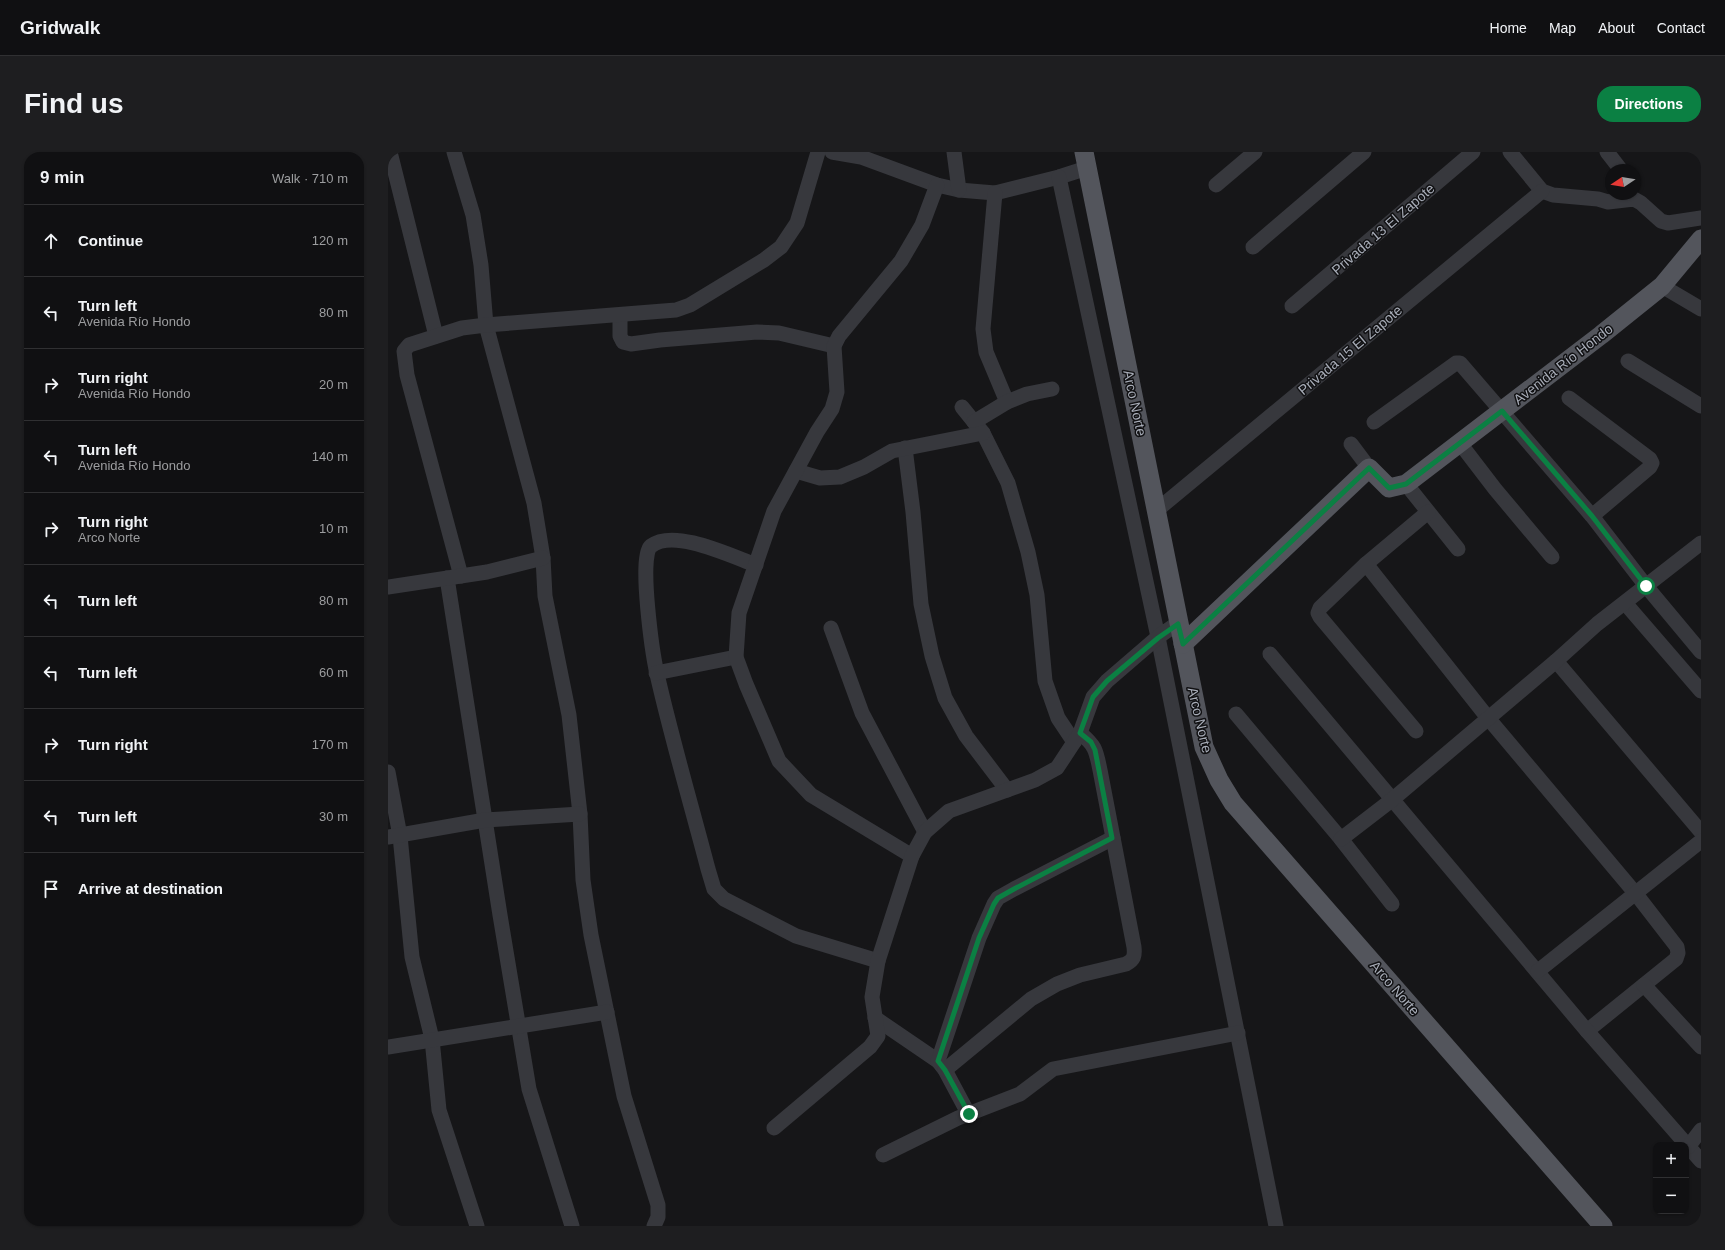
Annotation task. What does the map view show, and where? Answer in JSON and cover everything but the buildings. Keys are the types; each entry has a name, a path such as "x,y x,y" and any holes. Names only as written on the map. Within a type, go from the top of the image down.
{"main road":[{"name":"Arco Norte","path":"1086,160 1157,510 1178,624 1204,746 1219,780 1233,803 1603,1226"},
{"name":"Avenida Río Hondo","path":"1406,484 1601,335 1662,286 1701,239"},
{"path":"1183,644 1369,468 1389,488 1406,484"}],"street":[{"path":"390,152 436,336"},
{"path":"454,152 473,216 481,265 486,325 534,503 543,558 545,596 570,715 580,814 583,880 591,935 624,1096 658,1205 658,1218 654,1226"},
{"path":"572,1226 529,1089 485,820 454,577 405,368 404,351 409,345 462,328 676,310 690,306 764,260 781,247 797,223 818,152"},
{"path":"832,152 861,154 937,185 959,190 995,193 1059,177 1086,160"},
{"path":"954,152 959,190"},
{"path":"1216,185 1256,152"},
{"path":"1253,248 1364,152"},
{"name":"Privada 13 El Zapote","path":"1292,306 1473,152"},
{"path":"1510,152 1547,193 1598,199 1608,202 1625,200"},
{"path":"1606,152 1616,164"},
{"path":"1059,177 1158,638 1276,1226"},
{"path":"912,856 811,795 779,762 736,657 739,613 774,511 832,409 837,392 834,346 840,336 901,261 922,225 937,185"},
{"path":"995,193 983,329 986,352 1007,402"},
{"name":"Privada 15 El Zapote","path":"1157,510 1547,193"},
{"path":"1641,199 1661,222 1668,223 1701,218"},
{"path":"1662,286 1701,309"},
{"path":"620,315 620,336 623,342 631,344 660,340 757,332 779,333 834,346"},
{"path":"1628,361 1701,406"},
{"path":"1374,422 1456,363 1460,363 1592,516 1646,586 1701,652"},
{"path":"796,471 820,478 840,477 892,451 978,428 1007,402 1027,394 1052,389"},
{"path":"1569,398 1650,459 1652,463 1650,467 1592,516"},
{"path":"941,1065 1031,999 1057,984 1080,975 1132,962 1134,957 1134,947 1095,750 1091,742 1077,738 1058,718 1045,681 1037,595 1028,552 1008,483 978,428 962,407"},
{"path":"1459,442 1495,489 1552,556"},
{"path":"1351,444 1369,468"},
{"path":"905,448 914,512 921,604 932,656 945,698 966,736 1007,790"},
{"path":"1406,484 1458,549"},
{"path":"1416,731 1318,613 1320,608 1366,564 1428,512"},
{"path":"756,565 691,541 674,540 659,542 651,546 646,554 646,595 656,673 714,889 724,899 796,936 878,961"},
{"path":"1341,839 1393,799 1598,624 1701,543"},
{"path":"388,587 487,572 543,558"},
{"path":"1366,564 1488,718 1636,894 1678,947 1676,959 1587,1031"},
{"path":"1625,603 1701,691"},
{"path":"774,1128 870,1047 878,1036 872,997 878,961 912,856 925,832 949,811 1035,780 1057,768 1077,738 1093,697 1107,681 1158,638 1178,624"},
{"path":"831,628 862,713 913,812 925,832"},
{"path":"1270,654 1587,1031 1684,1142"},
{"path":"656,673 736,657"},
{"path":"1556,661 1701,832"},
{"path":"1236,714 1341,839 1392,904"},
{"path":"388,772 394,836 412,957 432,1039 439,1110 477,1226"},
{"path":"394,836 485,820 580,814"},
{"path":"941,1065 974,951 998,898 1112,838"},
{"path":"1538,971 1701,841"},
{"path":"1644,985 1701,1047"},
{"path":"388,1046 607,1012"},
{"path":"875,1018 941,1065 969,1114"},
{"path":"883,1155 931,1130 1020,1094 1054,1069 1238,1033"},
{"path":"1689,1146 1701,1130"},
{"path":"1689,1148 1701,1161"}],"route":[{"path":"969,1114 962,1104 945,1070 938,1061 979,938 994,904 998,898 1014,889 1112,838 1095,750 1091,742 1080,733 1093,697 1107,681 1158,638 1178,624 1183,644 1369,468 1389,488 1395,488 1406,484 1459,442 1502,411 1592,516 1646,586"}]}
